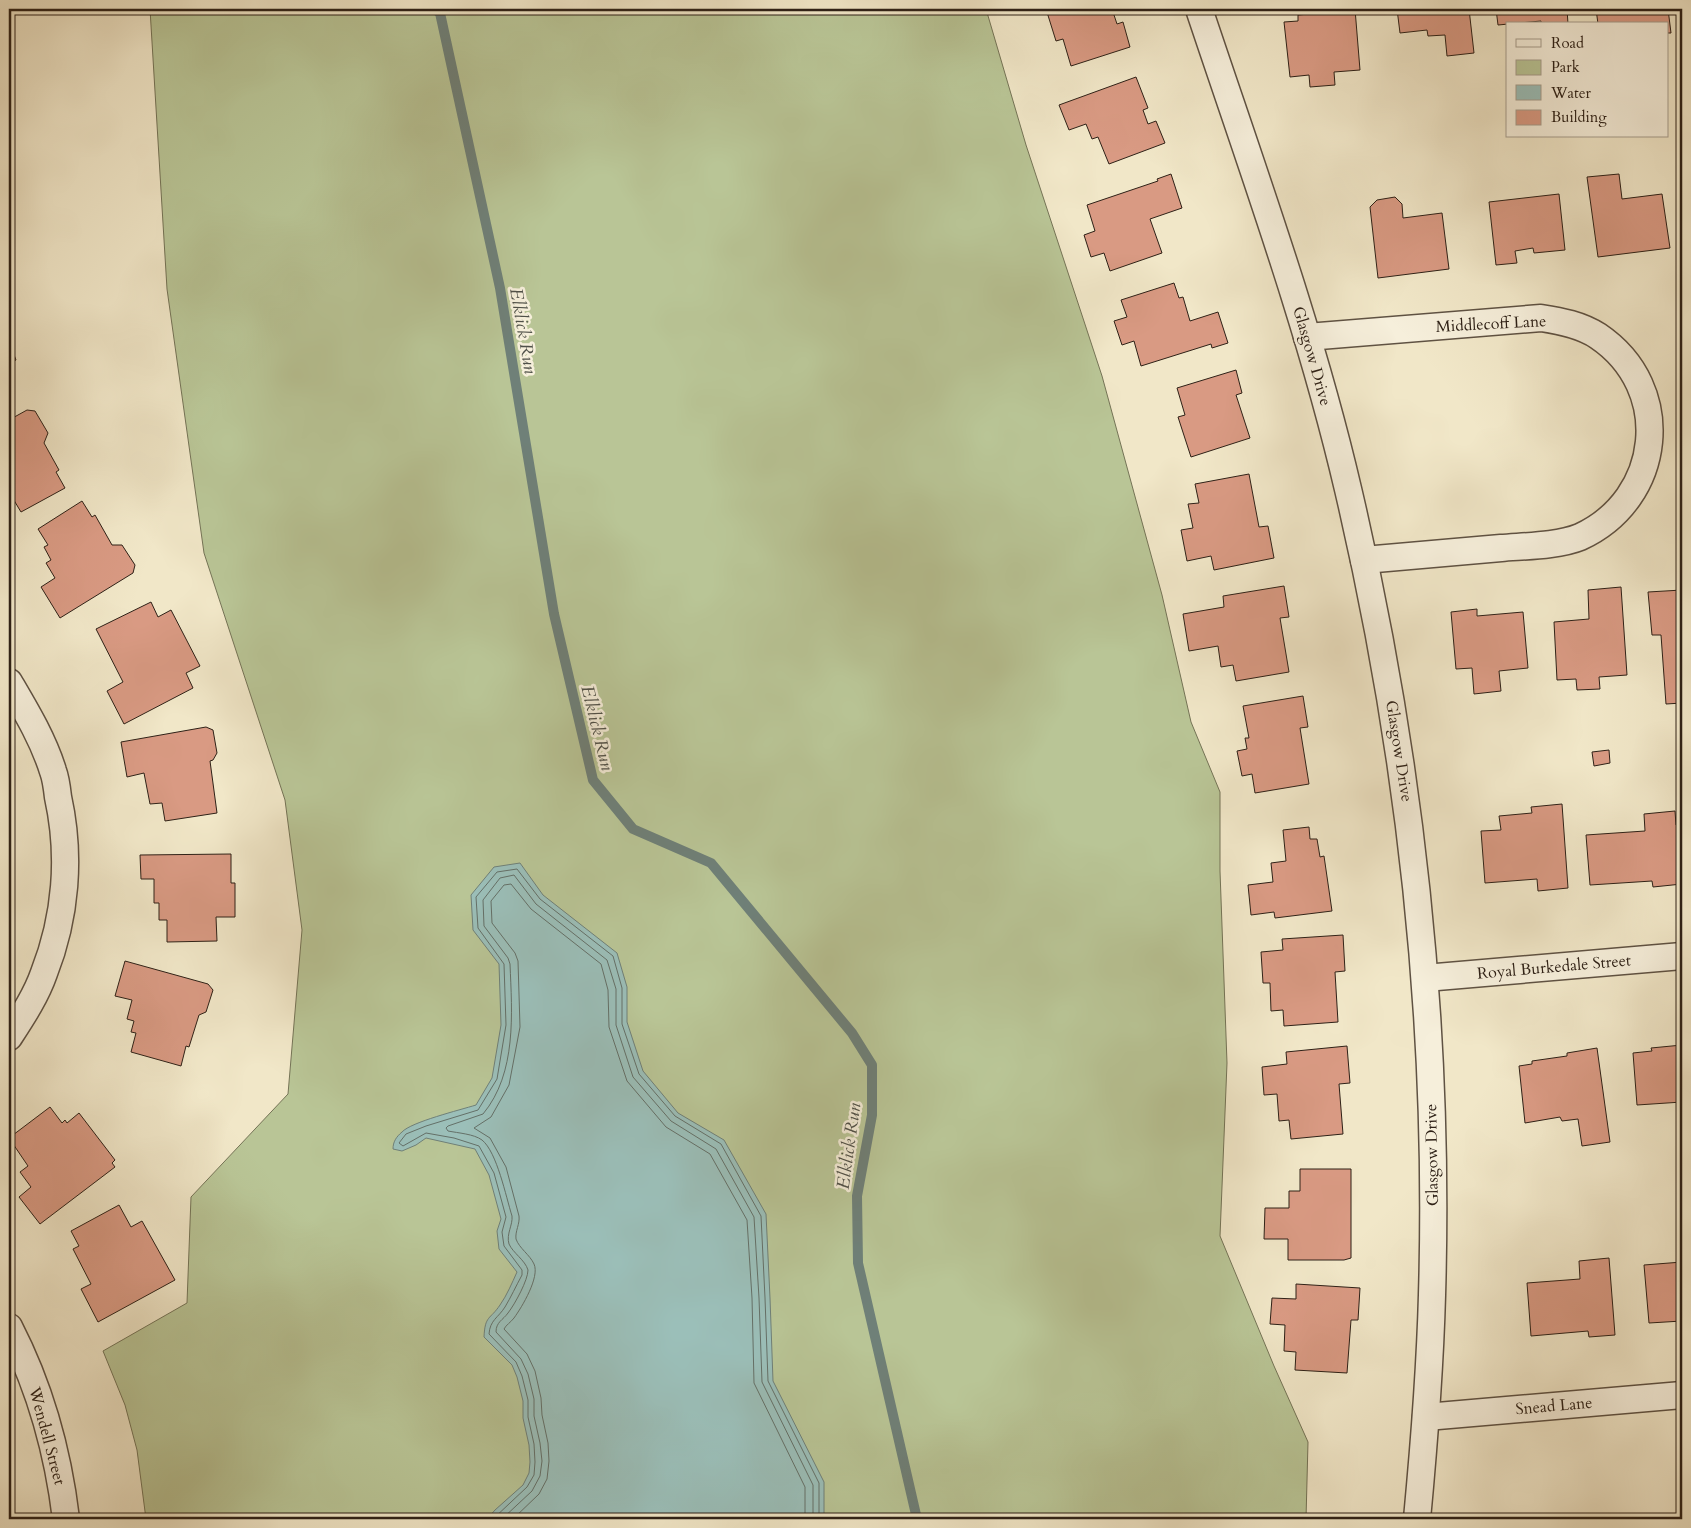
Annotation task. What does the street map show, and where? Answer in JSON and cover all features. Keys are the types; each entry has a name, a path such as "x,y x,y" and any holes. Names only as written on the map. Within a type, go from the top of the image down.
{"street":[{"name":"Glasgow Drive","path":"1199,9 1281,253 1307,337 1347,484 1394,711 1406,795 1425,978 1433,1132 1432,1295 1426,1416 1417,1519"},
{"name":"Middlecoff Lane","path":"1307,337 1541,318 1571,323 1598,336 1623,358 1640,384 1649,416 1650,446 1642,475 1628,500 1606,522 1578,537 1546,545 1364,560"},
{"path":"9,682 33,722 53,772 64,824 66,871 60,924 44,974 25,1012 9,1037"},
{"name":"Royal Burkedale Street","path":"1425,978 1682,956"},
{"name":"Wendell Street","path":"9,1327 23,1354 46,1418 60,1474 66,1519"},
{"name":"Snead Lane","path":"1426,1416 1682,1395"}],"green space":[{"path":"150,9 986,9 1026,145 1102,376 1162,595 1191,722 1220,792 1220,871 1227,1063 1220,1236 1308,1442 1306,1519 146,1519 137,1450 125,1405 103,1351 187,1303 191,1197 288,1094 302,930 285,800 204,553 167,289"}],"water":[{"path":"520,863 543,895 617,953 627,987 627,1022 643,1071 678,1113 724,1140 766,1214 773,1381 824,1482 824,1519 487,1519 523,1485 529,1473 529,1445 523,1418 523,1401 517,1377 512,1365 484,1337 487,1321 503,1301 517,1272 499,1249 497,1231 501,1219 489,1175 475,1149 426,1138 402,1151 393,1149 397,1138 407,1128 425,1120 476,1105 492,1078 501,1025 499,964 473,930 471,895 494,867"}],"building":[{"path":"1046,9 1112,9 1117,24 1123,22 1130,47 1071,66 1063,39 1056,41"},
{"path":"1319,9 1355,9 1360,70 1334,72 1335,85 1310,87 1309,75 1290,77 1284,22 1298,21 1298,15 1320,13"},
{"path":"1397,9 1469,9 1474,53 1447,56 1445,35 1428,36 1427,30 1400,33"},
{"path":"1496,9 1567,9 1568,22 1506,22 1506,24 1498,25"},
{"path":"1596,9 1668,9 1671,33 1668,33 1668,22 1598,22"},
{"path":"1136,77 1148,108 1143,110 1148,124 1156,121 1165,143 1109,164 1098,137 1092,139 1086,124 1069,130 1059,105"},
{"path":"1171,174 1182,208 1150,219 1162,253 1110,271 1104,253 1091,257 1084,235 1095,231 1087,205 1158,181 1157,179"},
{"path":"1619,174 1622,199 1662,194 1670,248 1598,257 1587,177"},
{"path":"1559,194 1565,250 1534,253 1533,248 1515,251 1517,263 1496,265 1489,202"},
{"path":"1395,197 1402,204 1403,218 1442,213 1449,269 1378,278 1370,207 1377,200"},
{"path":"1174,283 1179,298 1183,297 1190,321 1218,312 1228,343 1212,348 1211,344 1141,366 1134,341 1122,345 1114,321 1127,317 1121,300"},
{"path":"9,342 16,360 9,363"},
{"path":"1236,370 1242,393 1236,395 1250,438 1191,457 1178,417 1185,415 1177,388"},
{"path":"27,410 35,411 48,433 44,443 59,470 56,472 65,488 21,512 12,497 9,499 9,420"},
{"path":"1249,474 1259,527 1268,526 1274,558 1214,570 1211,556 1187,561 1181,530 1193,528 1188,504 1199,503 1195,484"},
{"path":"82,501 92,517 95,515 112,545 122,545 135,565 133,573 60,618 41,587 55,578 46,563 51,560 44,547 48,545 38,529"},
{"path":"1284,586 1289,617 1280,618 1289,672 1236,681 1233,665 1221,667 1218,646 1189,651 1183,614 1224,607 1223,596"},
{"path":"1621,587 1627,675 1599,677 1600,689 1577,690 1576,679 1557,680 1554,622 1589,619 1588,590"},
{"path":"1682,590 1682,703 1666,704 1661,635 1652,635 1648,592"},
{"path":"151,602 158,617 171,610 200,666 186,673 193,688 124,724 107,691 123,682 96,629"},
{"path":"1477,609 1477,616 1523,612 1528,668 1499,671 1501,691 1474,694 1472,668 1456,669 1451,612"},
{"path":"1303,696 1308,727 1300,728 1309,784 1255,793 1252,774 1242,776 1237,751 1247,749 1245,738 1249,738 1243,706"},
{"path":"206,727 213,730 217,753 213,760 210,761 217,813 165,821 162,803 150,804 144,773 127,777 121,742"},
{"path":"1609,750 1610,763 1594,766 1592,752"},
{"path":"1562,804 1568,888 1538,891 1537,879 1485,883 1481,831 1501,830 1499,816 1532,813 1531,807"},
{"path":"1675,811 1676,825 1681,825 1682,884 1653,887 1652,881 1590,885 1586,835 1645,831 1644,814"},
{"path":"1309,827 1310,839 1317,839 1320,857 1324,856 1332,911 1275,918 1274,912 1251,915 1248,885 1273,882 1271,863 1286,861 1283,830"},
{"path":"231,854 231,883 235,883 235,917 216,917 217,941 167,942 167,920 159,920 159,903 154,903 154,879 141,879 140,855"},
{"path":"1343,935 1345,971 1335,972 1338,1022 1284,1026 1283,1010 1271,1011 1270,983 1263,983 1261,952 1283,950 1282,939"},
{"path":"125,961 208,984 213,990 206,1012 199,1015 189,1047 186,1046 181,1066 131,1052 136,1033 131,1032 134,1021 127,1019 132,1000 115,996"},
{"path":"1682,1045 1682,1102 1637,1105 1633,1053 1652,1051 1651,1048"},
{"path":"1347,1046 1350,1083 1339,1084 1343,1134 1291,1139 1289,1120 1279,1121 1277,1094 1264,1095 1262,1067 1287,1064 1286,1052"},
{"path":"1597,1048 1610,1142 1582,1146 1578,1119 1562,1121 1560,1117 1525,1123 1519,1066 1532,1064 1532,1061 1567,1056 1567,1053"},
{"path":"50,1107 62,1123 65,1120 67,1123 79,1113 115,1160 112,1163 115,1167 40,1224 19,1197 31,1187 20,1172 28,1166 9,1138"},
{"path":"1300,1169 1351,1169 1351,1258 1344,1260 1288,1260 1288,1239 1264,1239 1265,1208 1289,1208 1289,1191 1300,1191"},
{"path":"119,1205 131,1227 142,1221 175,1280 98,1322 81,1289 91,1284 73,1249 79,1246 71,1231"},
{"path":"1609,1258 1615,1335 1589,1337 1588,1331 1531,1336 1527,1283 1580,1279 1579,1261"},
{"path":"1682,1262 1682,1321 1649,1323 1644,1265"},
{"path":"1296,1284 1360,1288 1358,1320 1351,1320 1347,1373 1295,1370 1296,1352 1284,1351 1285,1325 1270,1324 1272,1298 1296,1299"}],"waterway":[{"name":"Elklick Run","path":"435,9 440,13 500,288 554,614 593,780 633,829 711,863 852,1033 872,1065 872,1115 857,1196 858,1263 917,1519"}]}
